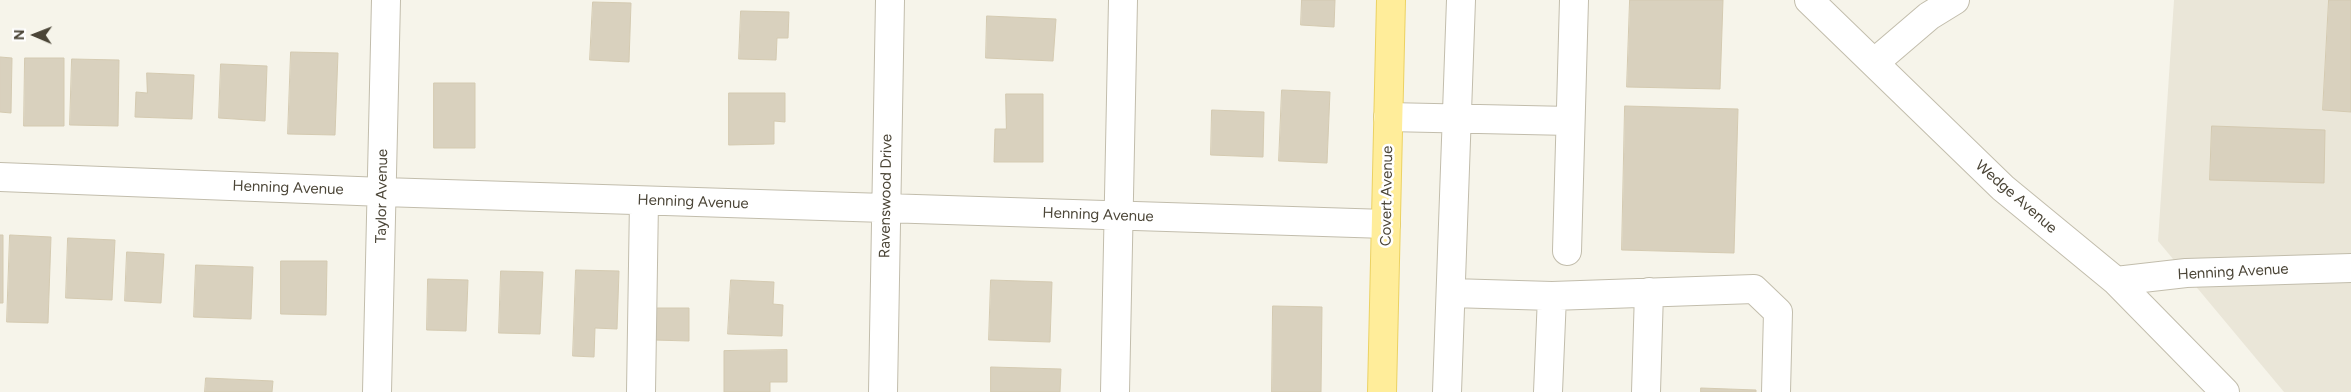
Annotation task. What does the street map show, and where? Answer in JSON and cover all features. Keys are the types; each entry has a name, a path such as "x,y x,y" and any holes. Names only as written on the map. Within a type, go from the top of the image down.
{"main road":[{"name":"Covert Avenue","path":"1382,392 1390,0"}],"street":[{"name":"Taylor Avenue","path":"377,392 386,0"},
{"name":"Ravenswood Drive","path":"883,392 890,0"},
{"path":"1115,392 1123,0"},
{"path":"1447,392 1460,0"},
{"path":"1567,251 1574,0"},
{"name":"Wedge Avenue","path":"1809,0 2002,188 2116,281 2225,392"},
{"path":"1874,63 1929,16 1955,0"},
{"path":"1388,117 1570,120"},
{"name":"Henning Avenue","path":"0,177 644,201 1386,224"},
{"path":"640,392 644,201"},
{"name":"Henning Avenue","path":"2116,281 2186,273 2351,268"},
{"path":"1451,293 1552,296 1754,289 1778,312 1776,392"},
{"path":"1646,392 1648,292"},
{"path":"1548,392 1552,296"}],"shaded area":[{"path":"2174,0 2351,0 2351,392 2284,392 2158,241"}],"building":[{"path":"1302,0 1335,0 1334,27 1301,25"},
{"path":"1630,0 1723,0 1720,89 1627,87"},
{"path":"2329,0 2351,0 2351,112 2323,110"},
{"path":"593,2 631,3 629,62 590,60"},
{"path":"741,11 789,12 788,38 777,38 776,60 739,59"},
{"path":"987,16 1056,19 1053,61 986,58"},
{"path":"291,52 338,53 335,135 288,134"},
{"path":"0,57 12,58 11,113 0,112"},
{"path":"25,58 64,58 64,126 24,126"},
{"path":"72,59 119,60 118,126 70,125"},
{"path":"221,64 267,66 265,121 219,118"},
{"path":"147,73 194,75 192,119 135,117 136,92 147,93"},
{"path":"434,83 475,83 475,148 434,148"},
{"path":"1282,90 1330,92 1327,163 1279,161"},
{"path":"729,93 785,93 785,122 774,121 774,144 729,145"},
{"path":"1006,94 1043,94 1043,162 994,162 995,129 1006,129"},
{"path":"1625,106 1738,109 1734,253 1622,250"},
{"path":"1212,110 1264,112 1263,157 1211,155"},
{"path":"2212,126 2325,130 2324,183 2210,180"},
{"path":"0,235 3,235 3,303 0,303"},
{"path":"10,235 51,237 48,323 7,322"},
{"path":"68,238 115,240 112,300 66,298"},
{"path":"127,252 164,254 161,303 125,301"},
{"path":"281,261 327,261 326,315 281,314"},
{"path":"196,265 253,267 251,319 194,317"},
{"path":"576,270 619,271 617,329 595,328 594,357 573,356"},
{"path":"501,271 543,272 540,334 499,333"},
{"path":"428,279 468,280 466,331 427,330"},
{"path":"731,280 774,282 773,304 783,305 782,336 728,334"},
{"path":"991,280 1052,282 1050,342 989,340"},
{"path":"1273,306 1322,307 1321,392 1272,392"},
{"path":"654,308 689,308 689,341 654,340"},
{"path":"787,350 787,382 770,382 770,392 724,392 724,351"},
{"path":"991,367 1061,369 1060,392 991,392"},
{"path":"206,378 273,381 272,392 205,392"},
{"path":"1701,388 1756,390 1756,392 1701,392"}]}
